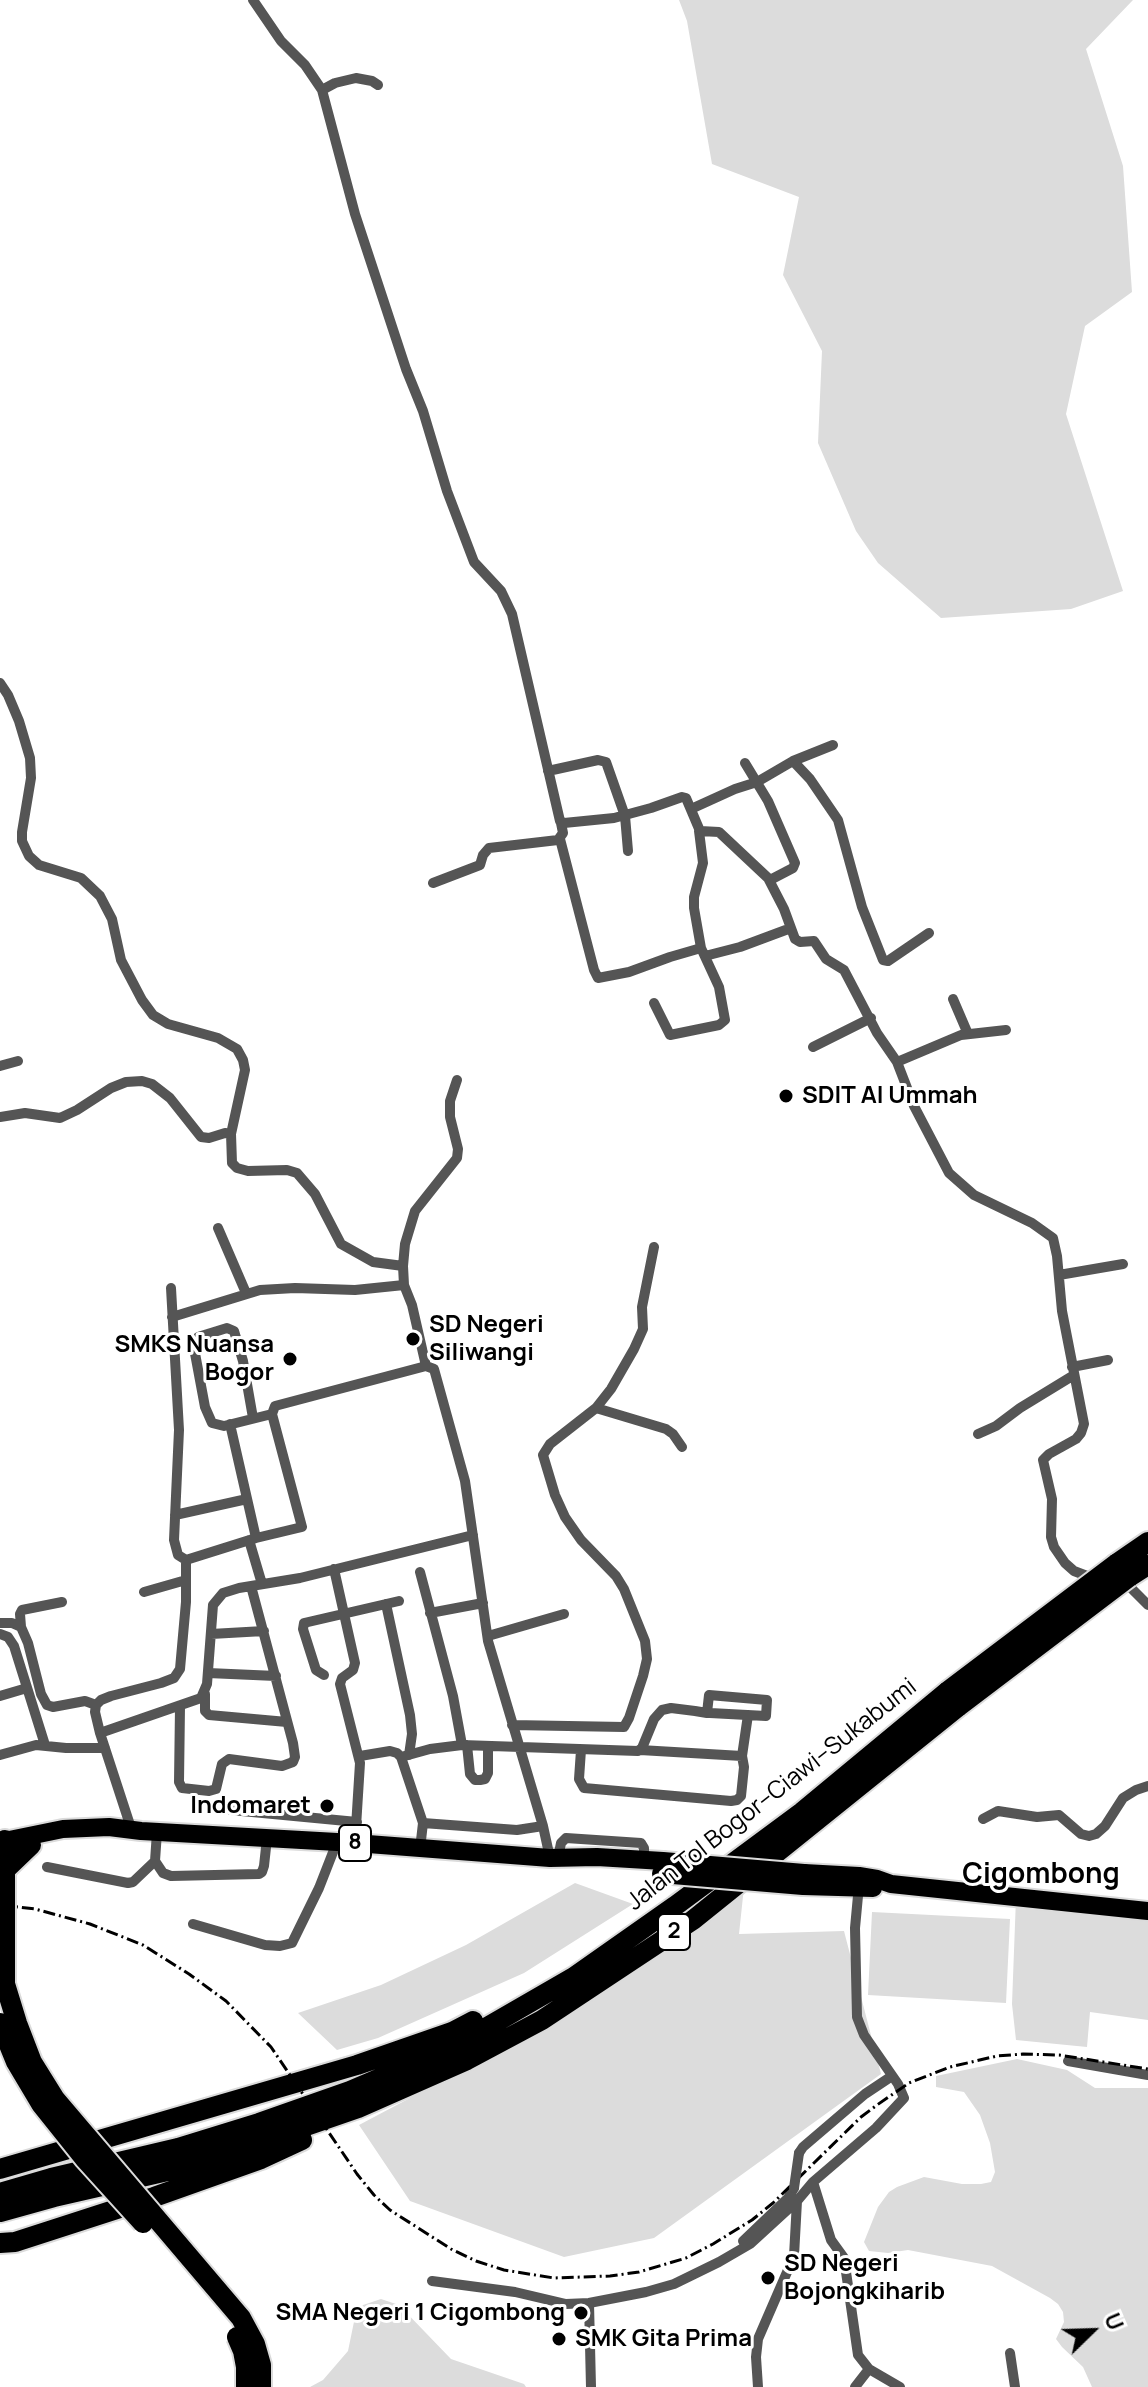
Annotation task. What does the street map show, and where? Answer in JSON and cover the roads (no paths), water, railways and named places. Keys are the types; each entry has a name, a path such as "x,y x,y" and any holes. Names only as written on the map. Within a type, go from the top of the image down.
{"highway":[{"name":"Jalan Tol Bogor–Ciawi–Sukabumi","path":"0,2193 178,2148 259,2123 350,2091 451,2048 574,1977 755,1848 1123,1571 1148,1542"},
{"name":"Jalan Tol Bogor–Ciawi–Sukabumi","path":"1123,1571 1148,1565"},
{"name":"Jalan Tol Bogor–Ciawi–Sukabumi","path":"0,2212 172,2170 358,2108 467,2060 542,2020 693,1920 954,1698"},
{"name":"8","path":"4,1856 78,1828 559,1858 644,1859 662,1867"},
{"name":"8","path":"31,1845 140,1831"},
{"path":"31,1845 4,1856 4,1933 5,1984 32,2062 71,2119 241,2318 255,2344 261,2365 261,2387"},
{"name":"8","path":"559,1858 600,1867 662,1867 804,1880 891,1884 1148,1911"},
{"path":"0,2169 357,2065 452,2032 558,1977 574,1977"},
{"path":"0,2023 16,2062 41,2104 85,2159 230,2323 243,2351 246,2387"},
{"path":"5,2245 261,2159 335,2124 358,2108"}],"street":[{"path":"253,0 281,41 305,65 322,90 355,214 423,411 447,491 474,562 501,591 512,614 561,823 563,833 560,839 598,978 629,972 670,957 740,947 791,928"},
{"path":"322,90 356,78 378,85"},
{"path":"0,683 19,721 30,758 31,778 22,832 26,851 39,865 76,875 100,896 112,919 121,960 153,1015 168,1024 227,1042 241,1054 245,1070 231,1134 234,1166 248,1171 287,1170 297,1173 315,1194 341,1244 373,1262 403,1266"},
{"path":"691,809 757,782 793,761 833,745"},
{"path":"548,771 598,760 606,762 625,816 628,851"},
{"path":"793,761 810,779 838,820 862,907 883,960 888,961 929,933"},
{"path":"745,763 772,808 795,863 793,868 770,880"},
{"path":"561,823 625,816 682,797 688,800 699,831 703,863 694,903 703,952 719,987 724,1023 670,1035 654,1003"},
{"path":"699,831 719,832 770,880 798,942 814,941 826,959 841,967 877,1033 897,1062 910,1098 949,1173 974,1195 1049,1234 1056,1247 1061,1303 1084,1419 1083,1430 1076,1439 1047,1456 1043,1463 1052,1499 1052,1540 1058,1554 1071,1569 1089,1577 1124,1583 1148,1605"},
{"path":"433,883 480,865 489,848 560,839"},
{"path":"953,999 968,1034"},
{"path":"813,1047 871,1018"},
{"path":"897,1062 968,1034 1006,1030"},
{"path":"0,1066 18,1061"},
{"path":"426,1366 412,1305 404,1285 405,1244 415,1211 457,1158 450,1101 457,1080"},
{"path":"0,1117 25,1113 60,1118 111,1088 126,1082 142,1081 152,1084 170,1098 201,1137 231,1134"},
{"path":"218,1228 246,1293"},
{"path":"512,1725 624,1727 643,1676 647,1659 645,1641 624,1589 565,1517 543,1453 596,1408 614,1384 640,1338 643,1329 642,1307 654,1247"},
{"path":"1059,1275 1123,1264"},
{"path":"172,1317 246,1293 278,1288 355,1290 404,1285"},
{"path":"171,1288 179,1430 175,1545 178,1555 186,1560 302,1527 272,1414 277,1404 426,1366 434,1369 465,1481 488,1636 543,1826 559,1858"},
{"path":"253,1418 236,1335 229,1328 198,1337 194,1348 208,1416 216,1425 230,1424 272,1414"},
{"path":"978,1434 996,1426 1073,1371 1108,1360"},
{"path":"596,1408 666,1429 682,1447"},
{"path":"180,1707 179,1782 184,1789 216,1789 222,1764 229,1759 282,1766 291,1764 294,1759 264,1631 247,1499 230,1424"},
{"path":"175,1515 247,1499"},
{"path":"287,1722 209,1715 205,1711 215,1600 229,1591 300,1578 473,1535"},
{"path":"186,1560 180,1669 174,1678 101,1700 95,1712 100,1733 140,1831 163,1873 171,1876 255,1875 262,1872 264,1866 267,1838"},
{"path":"193,1924 265,1945 292,1943 357,1822 360,1756 340,1684 355,1666 334,1569"},
{"path":"420,1572 470,1774 475,1780 485,1779 488,1773 488,1746"},
{"path":"144,1592 186,1580"},
{"path":"324,1675 316,1670 303,1626 307,1622 399,1601"},
{"path":"62,1602 22,1610 20,1617 41,1694 47,1705 53,1707 85,1701 96,1705"},
{"path":"430,1613 483,1603"},
{"path":"386,1604 410,1715 412,1734 405,1756 423,1823 420,1849"},
{"path":"488,1636 564,1614"},
{"path":"0,1623 12,1623 22,1628"},
{"path":"22,1628 5,1636 27,1688 45,1745"},
{"path":"211,1634 264,1631"},
{"path":"208,1673 276,1676"},
{"path":"0,1696 27,1688"},
{"path":"100,1733 180,1707 205,1693"},
{"path":"640,1750 654,1719 662,1710 671,1708 707,1713 766,1716 767,1694 709,1695 707,1713"},
{"path":"581,1750 579,1779 584,1788 737,1800 741,1796 742,1756 748,1715"},
{"path":"0,1755 36,1745 105,1748"},
{"path":"360,1756 390,1751 405,1756 440,1747 465,1745 742,1756"},
{"path":"983,1819 998,1811 1037,1817 1059,1815 1081,1834 1089,1836 1105,1826 1123,1798 1148,1786"},
{"path":"231,1810 357,1822"},
{"path":"423,1823 517,1830 543,1826"},
{"path":"47,1867 128,1883 155,1861"},
{"path":"432,2281 515,2292 566,2304 589,2303 659,2289 750,2244 813,2182 865,2138 901,2103 904,2095 864,2035 857,2017 855,1928 859,1883"},
{"path":"1068,2061 1148,2075"},
{"path":"702,2270 748,2237 788,2198 794,2188 799,2153 803,2147 865,2094 892,2076"},
{"path":"813,2182 831,2240 844,2258 855,2347 861,2361 869,2369 900,2387"},
{"path":"758,2387 758,2339 794,2256 797,2201"},
{"path":"589,2303 591,2387"},
{"path":"1010,2353 1015,2387"},
{"path":"855,2387 869,2369"}],"railway":[{"path":"0,1905 35,1909 90,1924 143,1945 189,1974 226,2001 271,2047 357,2174 390,2210 451,2249 476,2261 504,2270 554,2278 639,2272 686,2258 713,2244 773,2203 877,2105 909,2083 950,2067 997,2056 1023,2054 1059,2055 1148,2069"}],"place":[{"name":"SDIT Al Ummah","path":"786,1096"},
{"name":"SD Negeri Siliwangi","path":"413,1339"},
{"name":"SMKS Nuansa Bogor","path":"290,1359"},
{"name":"Indomaret","path":"327,1806"},
{"name":"SD Negeri Bojongkiharib","path":"768,2278"},
{"name":"SMA Negeri 1 Cigombong","path":"581,2313"},
{"name":"SMK Gita Prima","path":"559,2339"}],"district":[{"name":"Cigombong","path":"1041,1875"}]}
